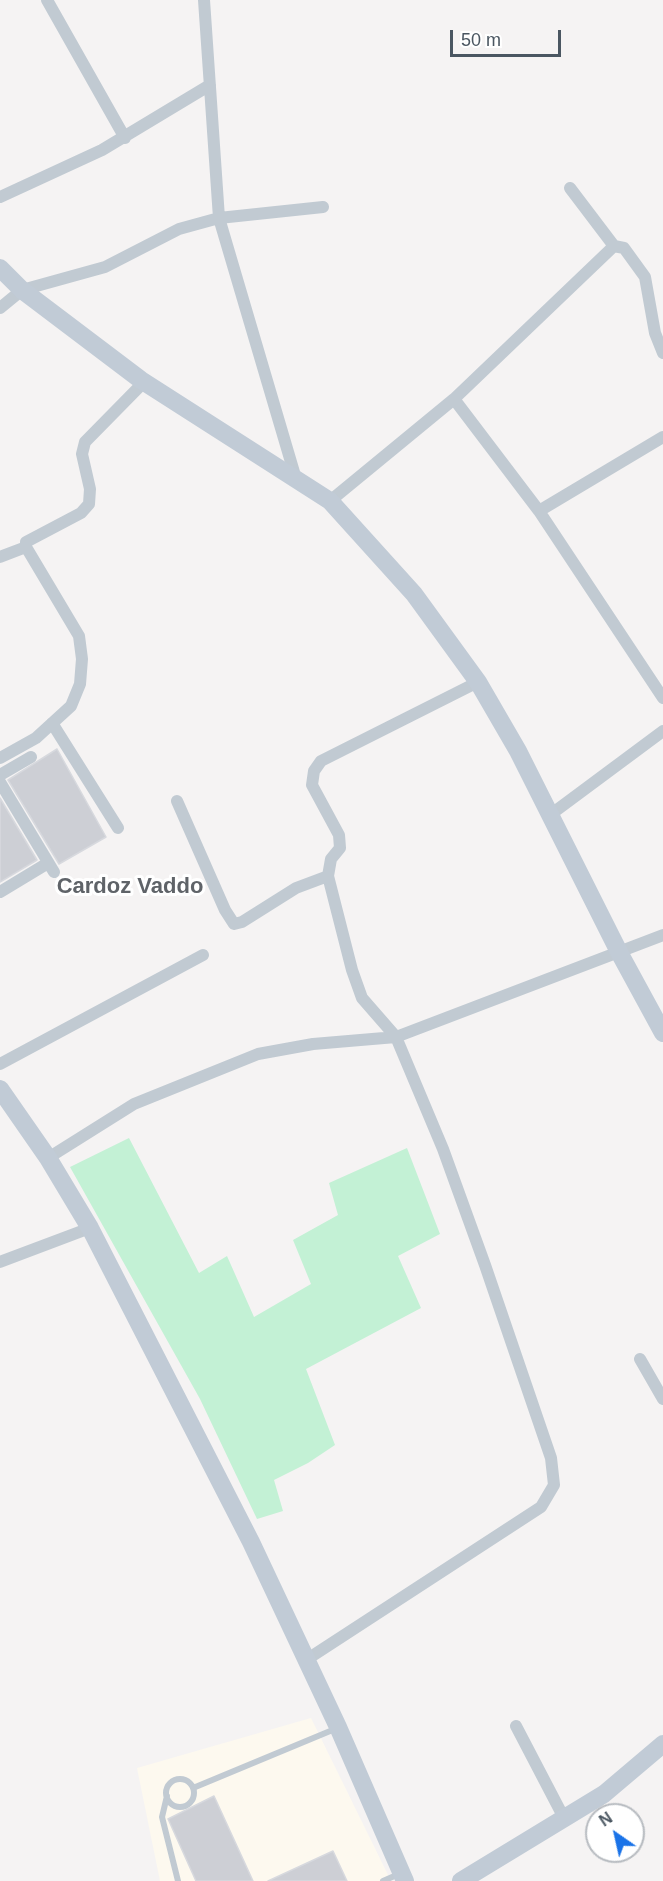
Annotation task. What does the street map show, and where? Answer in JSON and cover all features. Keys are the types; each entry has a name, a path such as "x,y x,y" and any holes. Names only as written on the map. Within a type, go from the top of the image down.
{"main road":[{"path":"0,268 22,290 144,382 330,501 414,594 478,682 519,751 620,954 663,1033"},
{"path":"0,1089 48,1158 90,1228 251,1542 338,1727 404,1877"},
{"path":"461,1881 604,1794 663,1744"}],"street":[{"path":"47,0 125,138"},
{"path":"205,0 219,218 296,479"},
{"path":"0,197 125,138 210,85"},
{"path":"570,188 614,246 624,248 645,277 663,353"},
{"path":"0,308 22,290 105,267 179,229 219,218 323,207"},
{"path":"330,501 454,399 614,246"},
{"path":"0,758 36,738 71,706 80,684 82,659 79,636 26,547 28,540 81,513 89,504 90,489 82,454 85,442 144,382"},
{"path":"454,399 538,511 663,698"},
{"path":"538,511 663,437"},
{"path":"0,557 26,547"},
{"path":"306,1660 541,1507 554,1485 551,1458 481,1254 442,1149 396,1037 362,998 348,960 328,876 331,859 340,848 339,835 312,785 314,771 321,760 478,682"},
{"path":"52,723 118,828"},
{"path":"550,815 663,730"},
{"path":"0,775 31,757"},
{"path":"0,782 51,868 0,892"},
{"path":"177,801 225,910 234,924 242,922 296,888 328,876"},
{"path":"48,1158 134,1104 258,1054 313,1044 396,1037 620,954 663,935"},
{"path":"0,1064 203,955"},
{"path":"0,1262 90,1228"},
{"path":"640,1359 663,1399"},
{"path":"516,1726 564,1818"}],"lane":[{"path":"194,1788 338,1727"},
{"path":"178,1881 162,1818 170,1784 179,1779 188,1781 194,1788"},
{"path":"167,1796 176,1806 184,1806 191,1801 194,1788"},
{"path":"383,1881 404,1877"}],"shaded area":[{"path":"311,1718 391,1881 160,1881 137,1768"}],"green space":[{"path":"129,1138 199,1273 227,1256 254,1317 311,1284 293,1240 338,1215 329,1183 407,1148 440,1234 398,1256 421,1308 306,1369 335,1445 308,1463 274,1480 283,1511 257,1519 200,1399 70,1167"}],"building":[{"path":"57,749 106,837 59,864 8,780"},
{"path":"0,798 37,860 0,882"},
{"path":"214,1796 253,1881 196,1881 168,1819"},
{"path":"333,1851 347,1881 268,1881"}],"district":[{"name":"Cardoz Vaddo","path":"130,887"}]}
